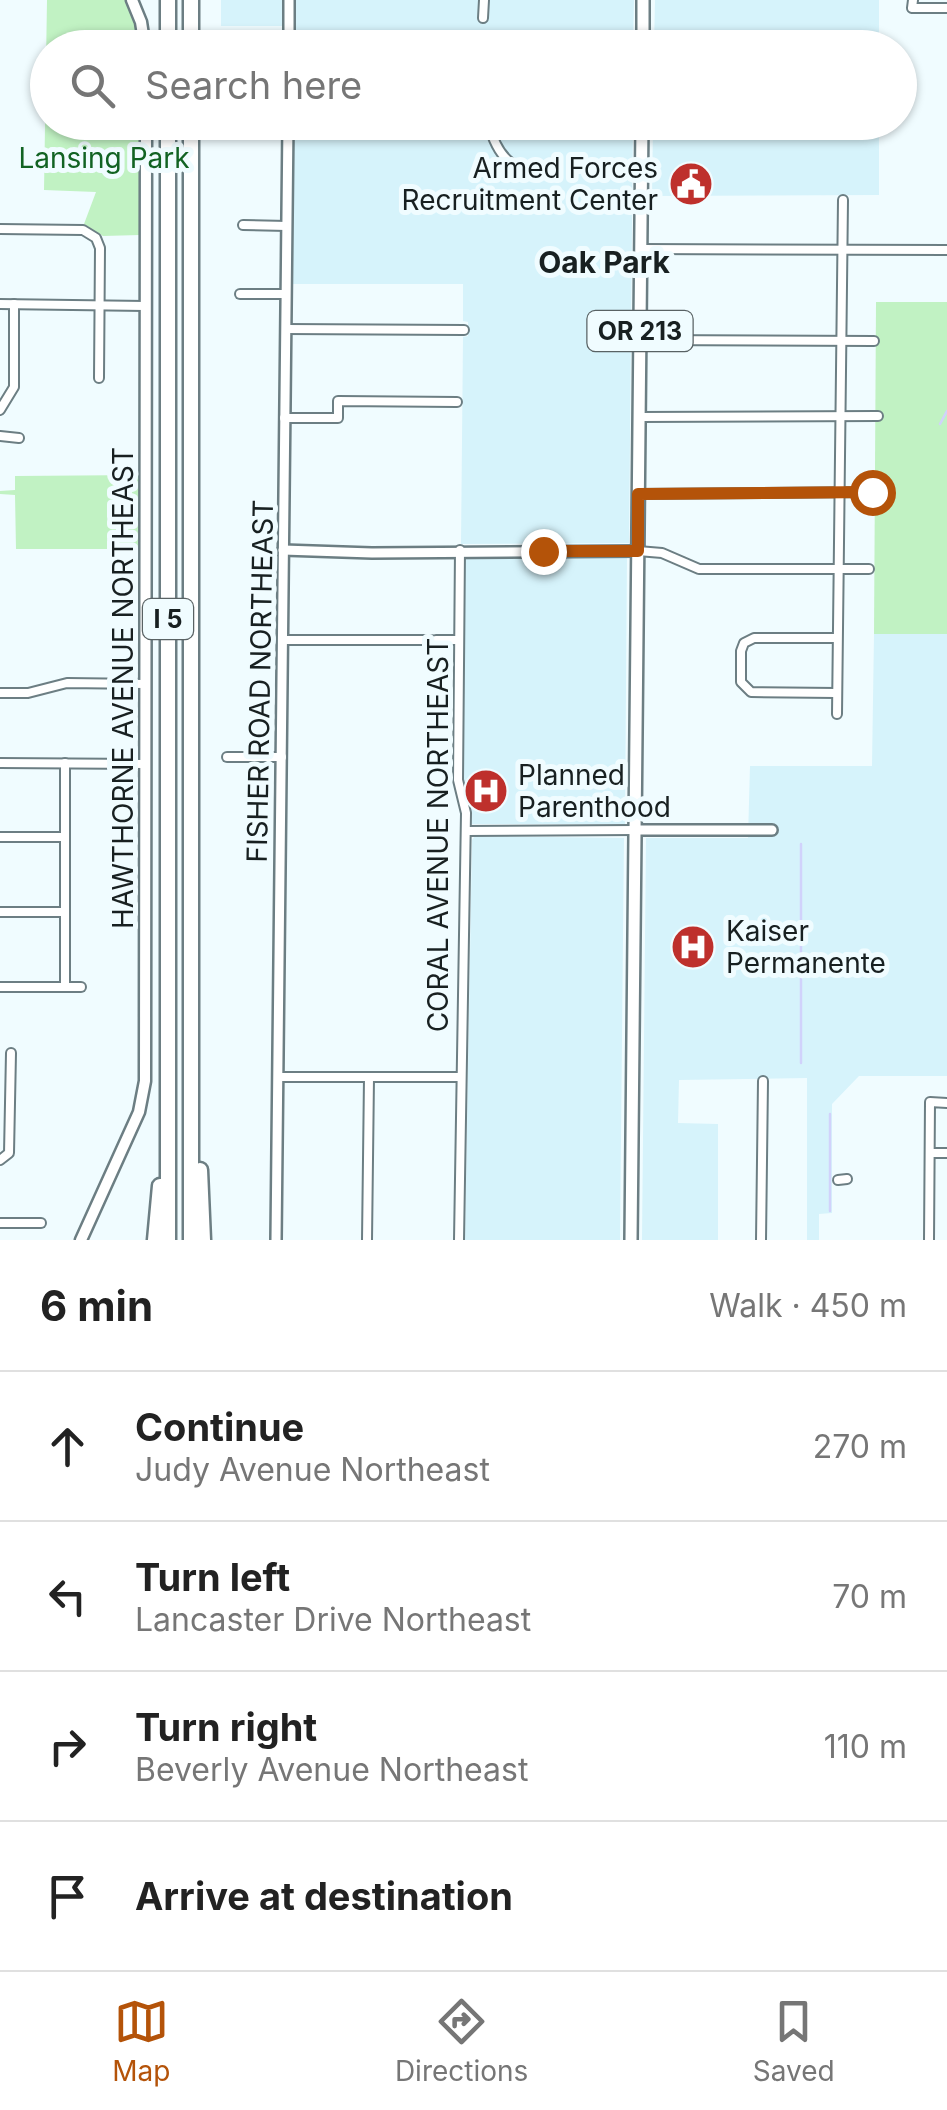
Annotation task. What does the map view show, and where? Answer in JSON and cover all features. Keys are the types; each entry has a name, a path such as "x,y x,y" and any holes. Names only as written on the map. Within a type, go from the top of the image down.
{"highway":[{"path":"168,0 168,30"},
{"path":"191,0 191,30"},
{"name":"I 5","path":"162,1237 168,1115 168,140"},
{"name":"I 5","path":"191,140 191,1010 197,1237"}],"main road":[{"path":"132,0 142,30"},
{"path":"643,0 643,30"},
{"name":"HAWTHORNE AVENUE NORTHEAST","path":"81,1240 134,1125 144,1088 146,140"},
{"name":"OR 213","path":"631,1240 642,140"}],"street":[{"path":"289,30 290,0"},
{"path":"482,18 484,0"},
{"path":"913,0 912,8 947,8"},
{"name":"FISHER ROAD NORTHEAST","path":"276,1240 288,140"},
{"path":"494,140 508,164 546,174"},
{"path":"837,714 843,200"},
{"path":"242,226 286,226"},
{"path":"0,228 83,230 94,235 100,248 99,378"},
{"path":"640,249 947,250"},
{"path":"240,294 286,294"},
{"path":"0,304 145,306"},
{"path":"0,410 14,386 14,304"},
{"path":"286,329 464,330"},
{"path":"640,340 874,340"},
{"path":"284,418 338,418 338,402 457,402"},
{"path":"639,416 878,416"},
{"path":"0,436 20,438"},
{"path":"638,494 872,492"},
{"path":"283,550 352,554 638,551 662,553 700,569 869,568"},
{"name":"CORAL AVENUE NORTHEAST","path":"459,1240 466,831 466,810 458,780 460,550"},
{"path":"836,692 751,692 740,682 741,651 744,643 754,638 837,638"},
{"path":"282,640 459,640"},
{"path":"0,694 28,693 66,684 145,684"},
{"path":"227,757 282,757"},
{"path":"0,763 146,764"},
{"path":"65,763 65,986"},
{"path":"466,831 772,830"},
{"path":"0,837 64,836"},
{"path":"0,912 64,912"},
{"path":"0,986 81,987"},
{"path":"4,1158 11,1053"},
{"path":"278,1077 461,1077"},
{"path":"367,1240 370,1078"},
{"path":"762,1240 763,1081"},
{"path":"928,1240 930,1102 947,1102"},
{"path":"930,1153 947,1153"},
{"path":"0,1223 41,1223"}],"shaded area":[{"path":"221,0 285,0 285,26 221,26"},
{"path":"293,0 634,0 633,30 293,30"},
{"path":"655,0 879,0 879,30 654,30"},
{"path":"292,140 633,140 629,543 461,544 463,337 468,336 468,322 463,321 463,284 291,284"},
{"path":"653,140 879,140 879,195 652,196"},
{"path":"465,555 627,557 625,824 471,824 462,778"},
{"path":"874,634 947,634 947,1076 859,1076 832,1104 832,1213 819,1214 819,1240 807,1240 807,1078 679,1080 678,1123 718,1124 718,1240 642,1240 646,838 748,838 750,766 872,766"},
{"path":"475,836 624,838 620,1240 465,1240"}],"green space":[{"name":"Lansing Park","path":"47,0 127,0 139,30 47,30"},
{"name":"Lansing Park","path":"45,140 142,140 140,235 103,236 84,224 96,192 44,190"},
{"path":"876,302 947,302 947,634 874,634"},
{"path":"141,475 141,549 16,549 15,495 0,494 15,490 15,476"}],"waterway":[{"path":"940,424 947,411"},
{"path":"801,844 801,1063"},
{"path":"830,1114 830,1211"}],"place":[{"name":"Armed Forces Recruitment Center","path":"691,184"},
{"name":"Planned Parenthood","path":"486,791"},
{"name":"Kaiser Permanente","path":"693,947"}],"district":[{"name":"Oak Park","path":"604,262"}],"route":[{"path":"543,551 638,551 638,494 872,492"}]}
